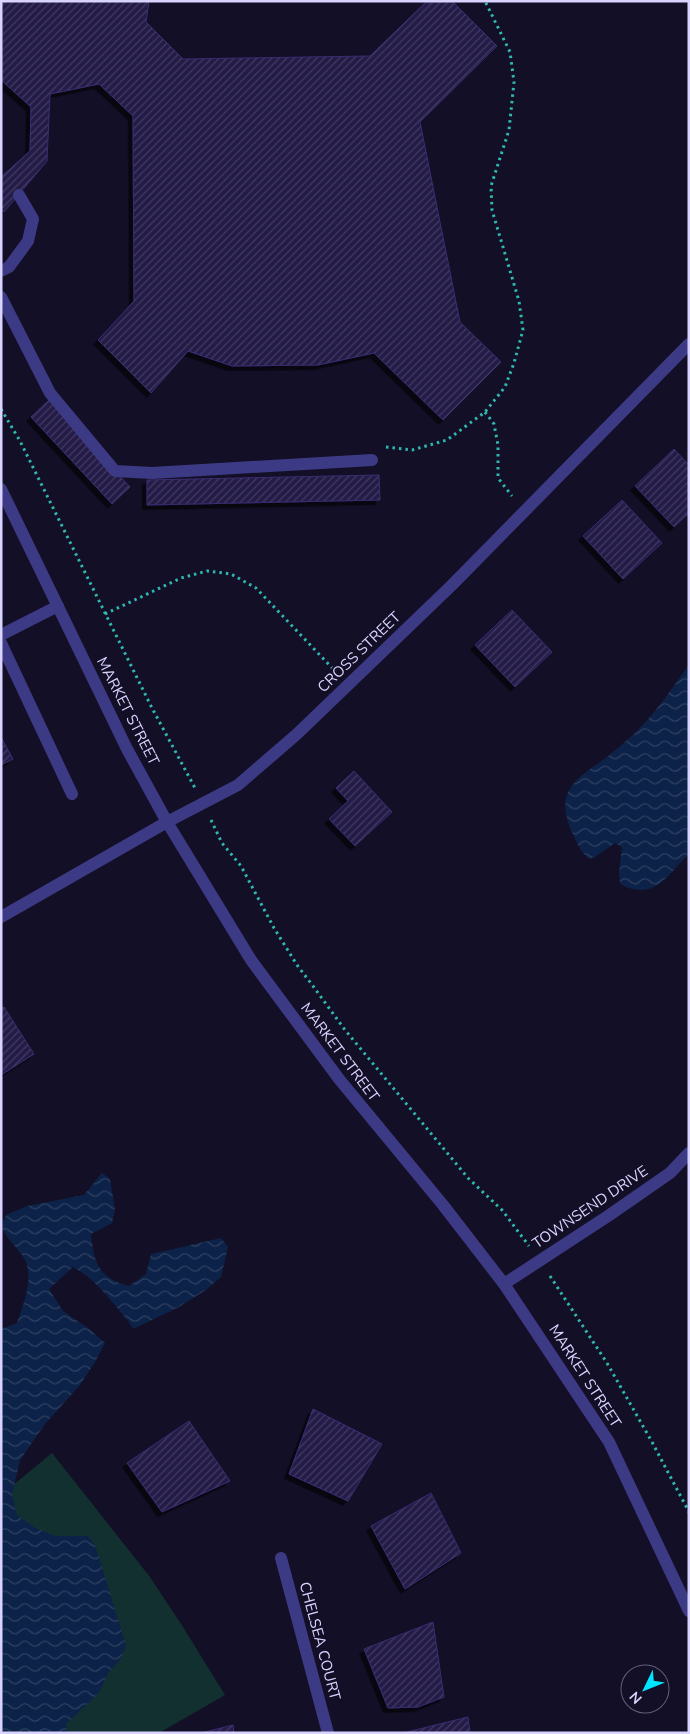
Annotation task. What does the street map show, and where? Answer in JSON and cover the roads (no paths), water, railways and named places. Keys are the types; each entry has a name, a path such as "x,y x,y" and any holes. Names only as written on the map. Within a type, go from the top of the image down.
{"street":[{"path":"1,271 10,267 28,241 33,219 19,195"},
{"path":"1,298 50,393 115,470 152,473 372,460"},
{"name":"CROSS STREET","path":"1,917 168,822 238,785 297,734 452,585 689,344"},
{"name":"MARKET STREET","path":"1,489 127,749 168,822 257,968 339,1079 443,1205 504,1284 609,1442 689,1611"},
{"path":"1,634 58,606"},
{"path":"1,643 72,794"},
{"name":"TOWNSEND DRIVE","path":"504,1284 670,1173 689,1153"},
{"name":"CHELSEA COURT","path":"280,1558 328,1733"}],"water":[{"path":"689,665 689,854 661,883 647,889 631,889 620,883 619,873 622,847 615,843 589,859 581,849 566,816 565,804 567,794 578,779 607,757 644,724"},
{"path":"102,1173 110,1179 115,1209 112,1223 91,1234 96,1262 111,1279 129,1286 146,1274 151,1254 221,1238 228,1247 221,1277 206,1290 177,1308 133,1329 127,1319 100,1288 73,1267 49,1289 63,1311 88,1328 105,1343 80,1385 45,1424 20,1460 12,1495 17,1515 35,1528 55,1536 88,1536 95,1545 126,1645 121,1659 108,1673 99,1693 66,1724 67,1733 1,1733 1,1329 17,1323 27,1289 28,1271 22,1255 1,1226 6,1215 27,1206 84,1195"}]}
